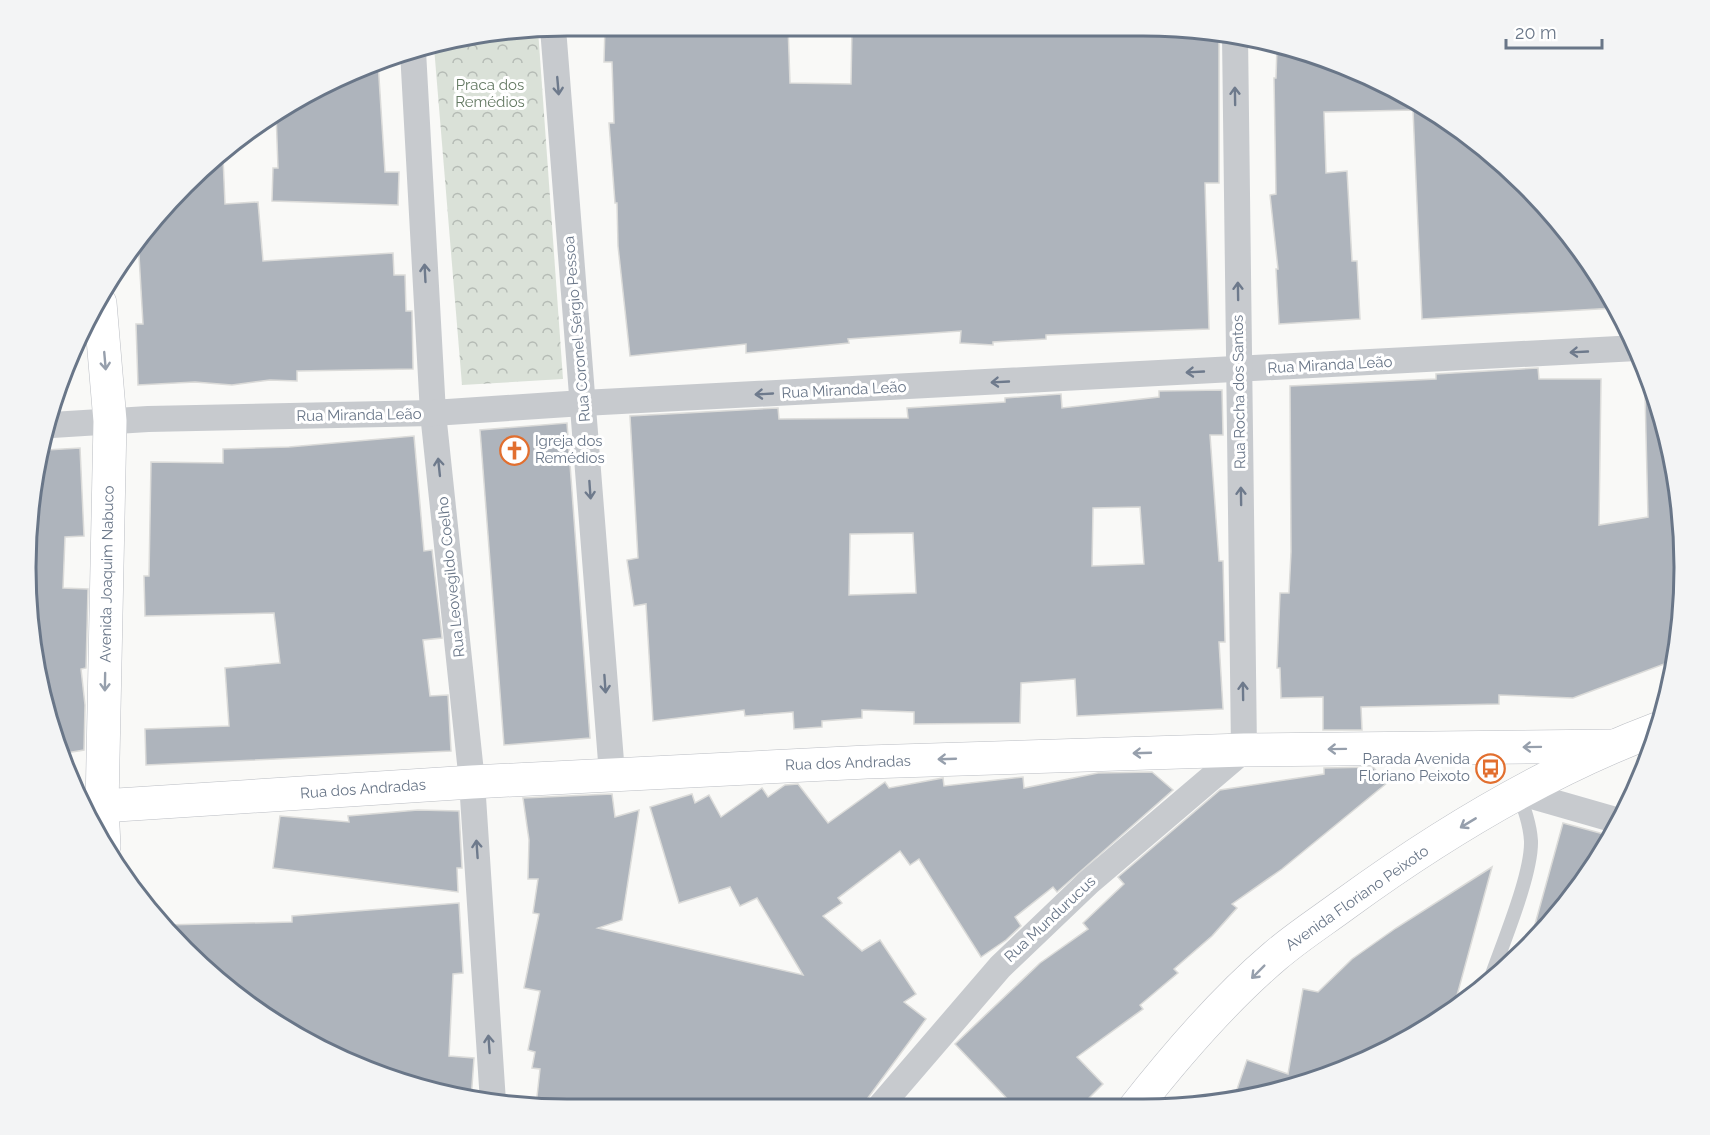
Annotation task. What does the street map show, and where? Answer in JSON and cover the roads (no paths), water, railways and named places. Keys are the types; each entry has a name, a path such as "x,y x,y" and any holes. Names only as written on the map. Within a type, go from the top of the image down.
{"street":[{"name":"Rua Coronel Sérgio Pessoa","path":"554,36 612,774"},
{"name":"Rua Rocha dos Santos","path":"1235,44 1244,750"},
{"name":"Rua Leovegildo Coelho","path":"413,59 433,413 472,782 491,1093"},
{"name":"Avenida Joaquim Nabuco","path":"94,807 110,421 101,313"},
{"name":"Rua Miranda Leão","path":"56,425 110,421 433,413 583,403 1627,349"},
{"name":"Avenida Floriano Peixoto","path":"1141,1099 1180,1049 1275,956 1401,863 1518,792 1612,746 1648,733"},
{"name":"Rua dos Andradas","path":"94,807 472,782 867,762 1244,750 1612,746"},
{"name":"Rua Mundurucus","path":"886,1099 1000,967 1089,882 1244,750"},
{"path":"1518,792 1611,819"}],"lane":[{"path":"1495,965 1526,872 1531,843 1528,819 1518,792"}],"place":[{"name":"Igreja dos Remédios","path":"514,450"},
{"name":"Parada Avenida Floriano Peixoto","path":"1491,768"}],"park label":[{"name":"Praca dos Remédios","path":"490,94"}]}
